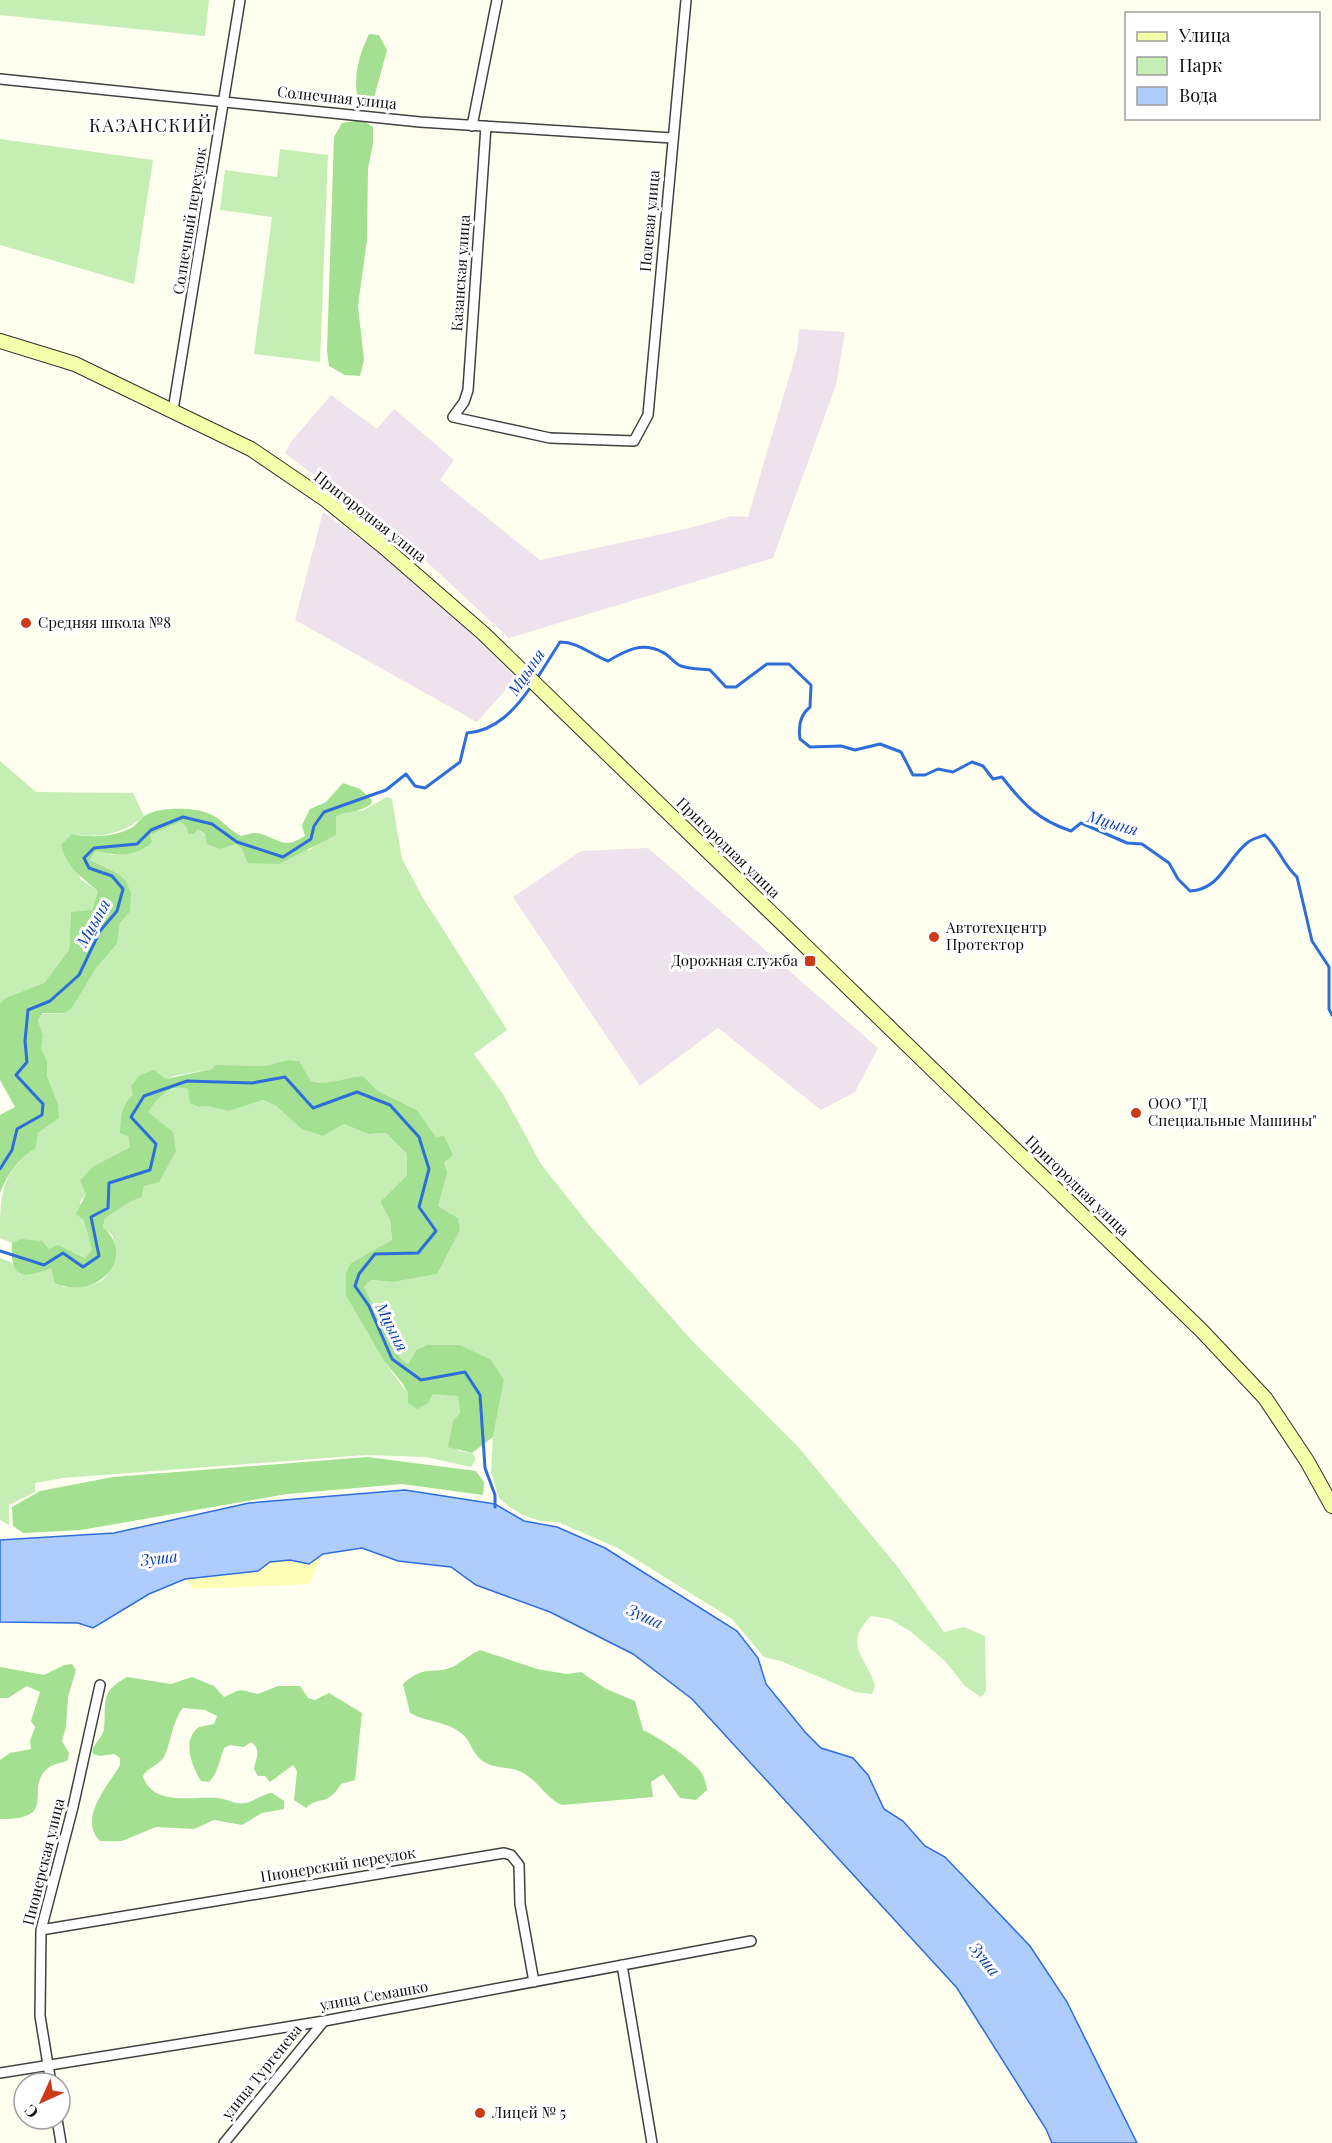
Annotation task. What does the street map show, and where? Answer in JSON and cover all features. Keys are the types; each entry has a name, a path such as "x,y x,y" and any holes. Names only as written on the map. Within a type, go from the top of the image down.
{"street":[{"name":"Солнечный переулок","path":"173,410 225,103 240,0"},
{"path":"472,126 497,0"},
{"name":"Полевая улица","path":"634,441 648,415 686,0"},
{"name":"Солнечная улица","path":"0,79 472,126 672,138"},
{"name":"Казанская улица","path":"486,126 468,390 453,417 550,438 634,441"},
{"name":"Пригородная улица","path":"0,341 75,364 251,449 326,500 438,592 528,676 1202,1331 1265,1398 1307,1461 1332,1506"},
{"name":"Пионерская улица","path":"49,2071 40,2016 41,1930 73,1807 100,1685"},
{"name":"Пионерский переулок","path":"41,1930 504,1853 511,1855 519,1865 520,1904 534,1982"},
{"name":"улица Семашко","path":"0,2073 324,2021 751,1941"},
{"path":"622,1965 652,2143"},
{"name":"улица Тургенева","path":"224,2143 324,2021"}],"shaded area":[{"path":"369,34 379,35 387,50 372,105 360,104 356,87 359,59"},
{"path":"362,120 373,127 373,144 368,168 367,240 358,306 364,360 360,376 345,375 329,366 327,351 334,137 342,123"},
{"path":"799,329 845,332 836,385 773,558 509,638 428,563 285,453 290,443 331,395 377,429 394,409 454,460 440,480 540,560 690,528 732,516 748,517 797,350"},
{"path":"323,512 418,581 516,678 477,722 295,620"},
{"path":"343,783 360,789 372,800 371,804 363,809 336,816 336,835 279,864 248,863 242,849 236,844 221,849 207,844 205,834 198,829 194,834 188,834 187,828 180,822 150,835 152,842 133,853 110,854 96,851 90,860 117,873 126,881 131,893 130,912 120,923 117,944 97,967 72,1008 65,1013 43,1013 38,1020 43,1036 41,1048 47,1061 47,1076 58,1104 59,1118 38,1133 36,1148 14,1167 0,1193 0,1115 15,1107 0,1080 0,1003 5,998 44,983 69,950 71,912 92,910 98,891 71,865 61,845 72,834 110,835 131,828 152,812 178,809 210,814 241,836 262,834 284,843 290,843 305,836 302,825 310,809 326,802"},
{"path":"648,848 878,1048 855,1092 821,1110 718,1028 640,1086 513,897 581,851"},
{"path":"288,1060 299,1061 311,1081 330,1082 363,1076 378,1091 417,1110 436,1137 444,1136 453,1155 444,1162 447,1173 438,1206 458,1218 460,1230 437,1274 394,1282 371,1280 364,1287 395,1351 408,1364 416,1350 427,1345 460,1345 491,1360 504,1380 493,1437 472,1453 448,1447 453,1421 460,1413 458,1396 433,1394 428,1403 417,1409 408,1403 408,1394 403,1384 384,1361 346,1296 346,1273 351,1263 392,1240 390,1220 380,1202 407,1175 407,1154 386,1133 368,1134 344,1124 323,1136 302,1129 276,1106 263,1100 229,1111 207,1106 199,1107 190,1103 188,1089 175,1088 160,1097 148,1112 173,1132 176,1151 159,1182 144,1186 142,1197 105,1218 103,1227 113,1239 116,1252 114,1263 108,1274 85,1287 70,1287 55,1283 51,1268 25,1275 15,1269 12,1243 20,1239 42,1241 49,1249 58,1245 85,1258 92,1250 84,1220 76,1214 86,1194 80,1180 94,1166 130,1147 128,1136 120,1133 121,1116 126,1103 133,1095 131,1086 140,1075 154,1070 166,1079 212,1069 215,1065 265,1066"},
{"path":"367,1457 476,1471 484,1482 483,1495 402,1484 287,1494 81,1530 23,1533 13,1526 12,1507 40,1491 113,1477"},
{"path":"480,1650 537,1669 566,1674 581,1672 606,1689 635,1701 643,1730 674,1749 697,1767 703,1776 707,1790 696,1800 680,1798 663,1774 651,1782 653,1797 562,1805 551,1798 526,1774 484,1762 477,1756 464,1736 455,1729 410,1713 403,1684 418,1673 442,1670 456,1665"},
{"path":"72,1664 76,1670 68,1697 66,1727 62,1741 69,1753 68,1760 49,1767 41,1777 35,1809 18,1818 0,1819 0,1760 10,1753 31,1749 30,1741 35,1727 31,1721 40,1692 27,1686 8,1698 0,1698 0,1667 44,1675 64,1665"},
{"path":"127,1677 171,1684 192,1677 214,1686 224,1697 240,1690 258,1694 278,1686 300,1686 308,1698 315,1700 329,1693 362,1713 355,1780 341,1784 327,1799 315,1802 306,1808 294,1800 297,1771 293,1765 270,1782 265,1776 258,1776 254,1769 257,1751 251,1742 244,1747 230,1745 224,1748 212,1778 209,1782 201,1781 192,1761 190,1739 199,1727 214,1724 217,1716 205,1710 183,1708 176,1719 164,1757 143,1776 148,1786 155,1792 175,1798 218,1798 238,1803 249,1802 272,1793 284,1801 284,1809 262,1813 242,1825 214,1820 194,1829 156,1827 122,1841 100,1841 94,1832 93,1812 120,1765 120,1758 114,1754 100,1756 93,1754 92,1750 103,1732 108,1694 112,1688"}],"green space":[{"path":"0,0 209,0 205,36 0,15"},
{"path":"0,139 153,160 134,284 0,245"},
{"path":"280,149 328,155 320,362 254,354 272,217 220,210 225,170 277,177"},
{"path":"0,761 36,792 133,793 144,816 128,827 110,834 91,836 72,834 80,879 98,891 92,911 71,913 69,950 44,983 5,998 0,1003"},
{"path":"387,797 392,799 402,859 423,898 507,1030 474,1054 503,1094 541,1164 590,1226 696,1345 799,1448 897,1566 944,1632 964,1627 985,1636 986,1691 981,1697 965,1686 945,1661 910,1631 890,1619 871,1616 858,1635 859,1651 875,1686 872,1694 855,1692 781,1661 764,1657 732,1619 618,1548 558,1522 540,1521 523,1515 499,1498 491,1472 493,1437 504,1380 460,1345 427,1345 416,1350 408,1364 389,1340 364,1287 371,1280 394,1282 437,1274 458,1218 438,1206 440,1194 436,1137 417,1110 378,1091 363,1076 330,1082 311,1081 299,1061 288,1060 265,1066 215,1065 212,1069 174,1076 133,1095 128,1136 130,1147 94,1166 86,1194 80,1202 92,1250 86,1258 73,1252 49,1249 20,1239 12,1243 0,1238 4,1187 15,1166 36,1148 38,1134 58,1104 47,1076 47,1061 40,1048 43,1036 38,1020 43,1014 65,1013 72,1008 97,967 117,944 120,923 130,912 117,873 90,860 96,851 112,855 146,848 150,835 180,822 187,828 198,829 221,849 236,844 242,849 310,850 317,843 336,835 336,816 347,811 362,811"},
{"path":"180,1087 189,1089 199,1107 207,1106 229,1111 262,1100 276,1106 303,1129 323,1136 344,1124 368,1134 386,1133 407,1154 407,1175 380,1202 390,1220 392,1241 351,1263 346,1296 384,1361 408,1394 458,1396 460,1413 452,1427 453,1436 458,1451 472,1453 476,1459 471,1467 426,1457 366,1455 63,1478 35,1483 35,1492 9,1505 9,1525 0,1520 0,1258 11,1262 19,1274 51,1268 63,1287 89,1285 105,1278 112,1262 113,1236 103,1227 105,1218 142,1197 144,1186 172,1132 147,1112 163,1093"}],"sand":[{"path":"323,1554 309,1584 194,1589 185,1579 258,1571 270,1562 290,1560 309,1564"}],"water":[{"name":"Зуша","path":"405,1490 495,1504 524,1521 557,1527 605,1548 737,1631 758,1658 766,1684 805,1732 821,1748 853,1758 868,1775 884,1809 903,1821 925,1846 945,1857 1030,1946 1067,2002 1137,2143 1052,2143 1046,2129 957,1988 692,1699 633,1654 550,1612 476,1585 451,1567 398,1561 362,1548 323,1554 309,1564 290,1560 270,1562 258,1571 185,1579 149,1594 93,1628 78,1623 0,1622 0,1540 114,1533 249,1503"}],"waterway":[{"name":"Мцыня","path":"536,680 560,642 579,646 608,661 634,649 648,647 665,653 681,666 710,670 726,687 736,687 767,664 789,664 811,685 810,707 800,721 799,730 800,739 810,747 841,746 855,750 880,744 901,752 913,775 925,775 938,769 953,772 972,762 983,766 993,779 1002,777 1024,803 1059,827 1071,831 1081,823 1127,843 1142,844 1169,863 1178,879 1190,891 1200,889 1216,880 1247,843 1265,835 1297,877 1312,941 1329,967 1329,1009 1332,1015"},
{"name":"Мцыня","path":"0,1169 12,1150 17,1129 42,1115 43,1104 16,1075 27,1062 25,1041 28,1010 50,1001 79,975 100,931 117,911 123,889 112,876 89,868 84,858 94,848 137,844 151,830 183,817 212,824 237,842 283,857 311,839 314,826 324,812 386,790 406,774 415,786 425,788 460,762 467,733 496,723 512,710 532,685"},
{"name":"Мцыня","path":"0,1251 44,1265 63,1253 83,1267 99,1256 91,1217 108,1208 109,1183 150,1170 156,1144 131,1117 144,1096 187,1081 252,1083 285,1077 313,1108 357,1092 390,1105 419,1137 429,1169 419,1207 436,1231 418,1253 375,1254 359,1274 355,1286 369,1306 392,1359 421,1380 465,1372 480,1395 485,1468 495,1495 495,1507"}],"place":[{"name":"Средняя школа №8","path":"26,623"},
{"name":"Автотехцентр Протектор","path":"934,937"},
{"name":"Дорожная служба","path":"810,961"},
{"name":"ООО \"ТД Специальные Машины\"","path":"1136,1113"},
{"name":"Лицей № 5","path":"480,2113"}],"district":[{"name":"КАЗАНСКИЙ","path":"151,126"}]}
